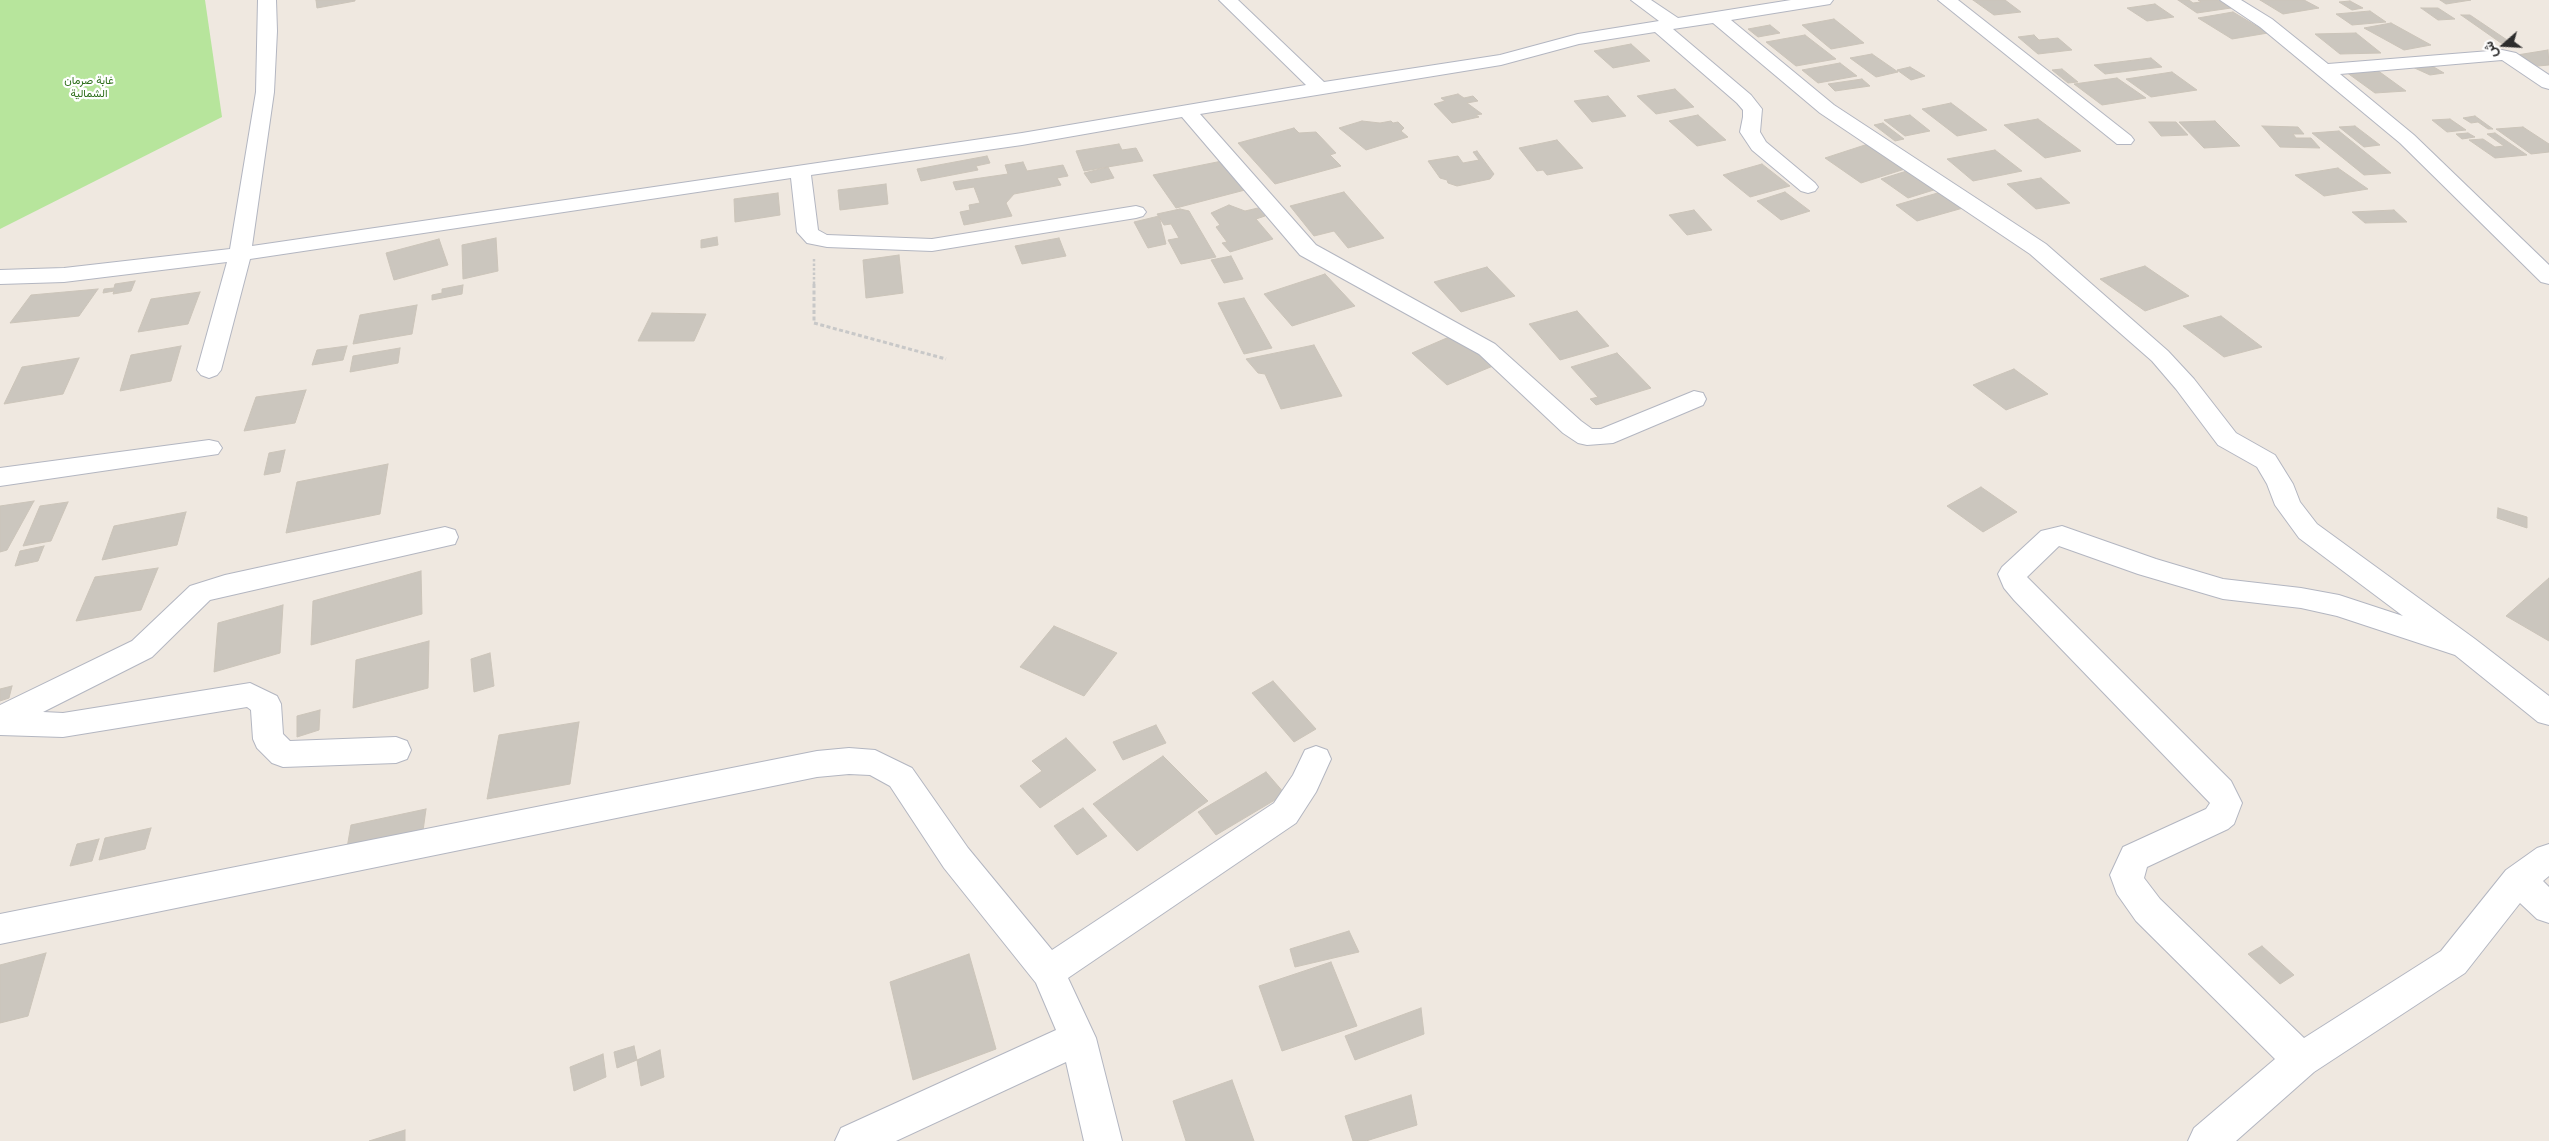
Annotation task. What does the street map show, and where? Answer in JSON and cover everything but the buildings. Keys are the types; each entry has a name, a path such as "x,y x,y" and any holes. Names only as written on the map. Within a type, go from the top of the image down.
{"street":[{"path":"209,370 240,254 265,92 268,32 267,0"},
{"path":"1228,0 1320,88"},
{"path":"1640,0 1744,99 1752,109 1753,117 1750,132 1759,146 1808,187"},
{"path":"0,277 64,274 240,254 628,195 800,172 1188,112 1320,88 1501,60 1578,39 1824,0"},
{"path":"1946,0 2124,140"},
{"path":"2229,0 2266,23 2327,70 2407,139 2549,277"},
{"path":"1715,16 1826,109 2038,249 2160,356 2185,384 2227,439 2260,455 2266,461 2280,484 2288,505 2308,531 2466,647 2549,714"},
{"path":"2327,70 2502,55 2510,57 2549,83"},
{"path":"1188,112 1308,250 1321,259 1487,349 1572,427 1587,437 1604,437 1694,399"},
{"path":"800,172 808,232 815,238 827,241 932,245 1136,212"},
{"path":"0,477 209,448"},
{"path":"2301,1060 2148,910 2129,884 2127,875 2135,857 2217,819 2222,814 2226,803 2220,790 2024,594 2014,581 2012,574 2051,538 2062,536 2148,567 2223,589 2301,598 2339,606 2466,647"},
{"path":"0,721 142,649 200,594 225,585 445,537"},
{"path":"0,721 63,725 250,695 266,704 268,739 283,754 396,750"},
{"path":"1048,972 1285,813 1305,783 1316,759"},
{"path":"0,929 817,764 849,761 875,763 901,778 920,802 956,858 1048,972 1078,1038 1103,1141"},
{"path":"2207,1141 2301,1060 2452,962 2518,880 2549,858"},
{"path":"2518,880 2549,908"},
{"path":"854,1141 1078,1038"}],"path":[{"path":"815,238 814,323 946,359"}],"green space":[{"name":"غابة صرمان الشمالية","path":"0,0 205,0 222,117 0,229"}]}
